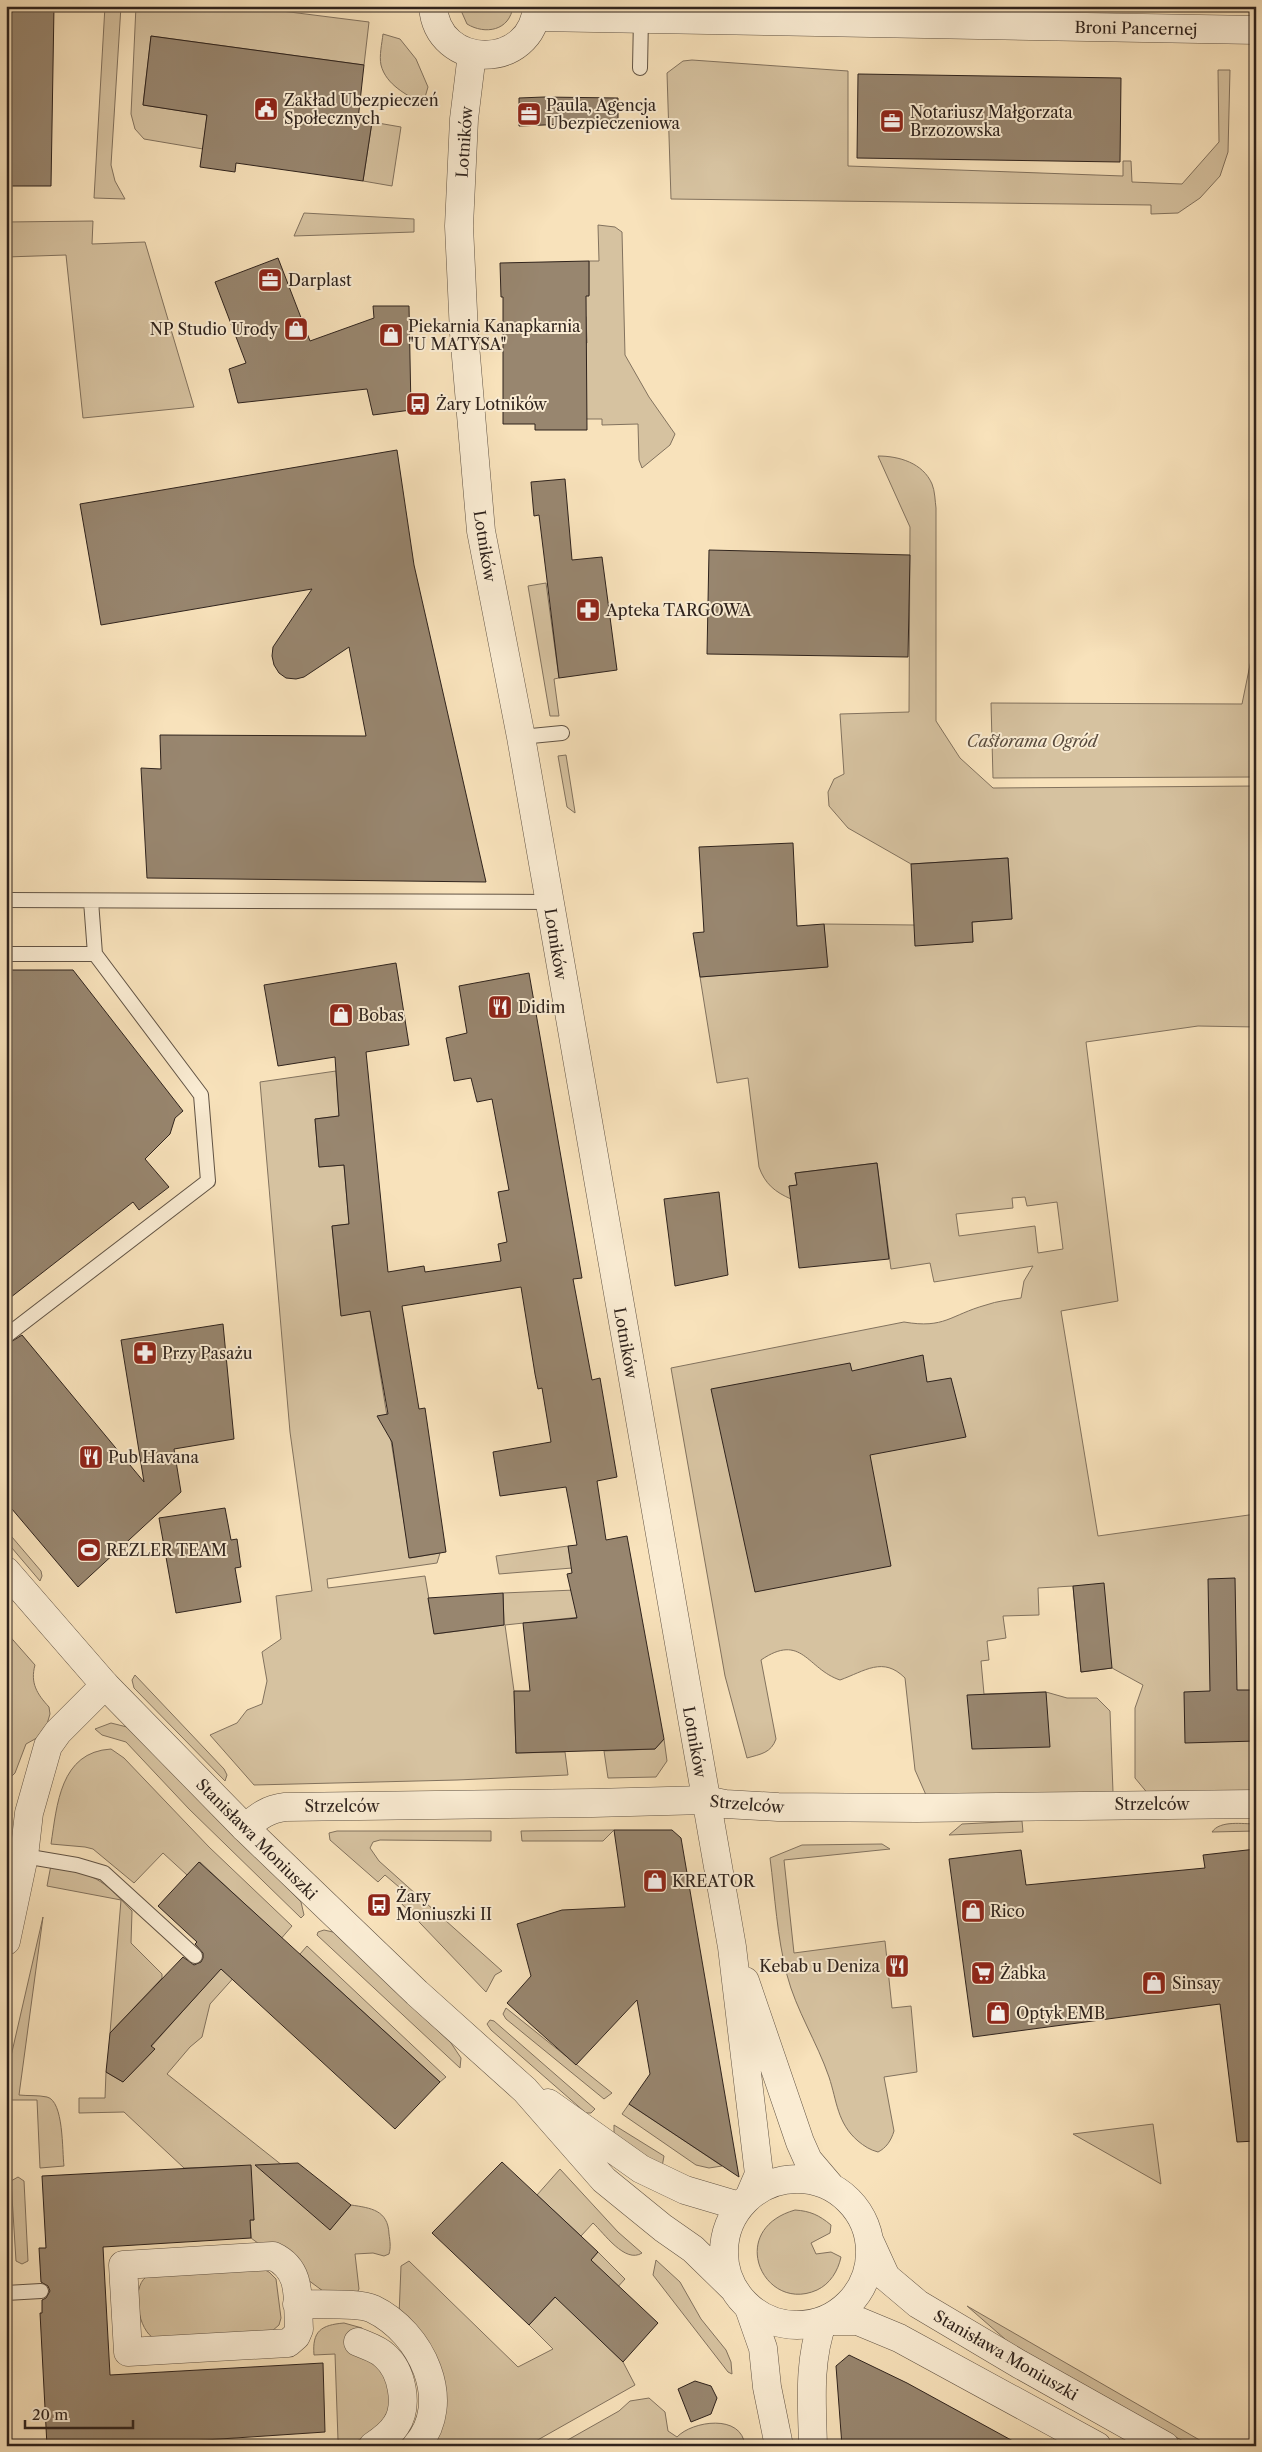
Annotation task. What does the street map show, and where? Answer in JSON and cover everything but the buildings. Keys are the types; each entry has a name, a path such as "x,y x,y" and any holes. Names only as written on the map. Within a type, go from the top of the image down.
{"street":[{"path":"433,6 438,27 447,39 458,48 472,54 489,56 506,52 520,43 530,30 537,11"},
{"name":"Broni Pancernej","path":"537,11 641,18 1256,30"},
{"name":"Lotników","path":"472,54 464,119 459,226 464,333 481,530 521,737 732,1947 759,2174 744,2201"},
{"name":"Stanisława Moniuszki","path":"6,1571 105,1686 245,1828 417,1993 526,2090 604,2180 663,2228 693,2249 741,2299"},
{"path":"6,1941 24,1856 18,1813 48,1746 58,1732 105,1686"},
{"name":"Strzelców","path":"245,1828 261,1814 272,1808 285,1806 553,1804 705,1800 725,1804 778,1807 917,1808 1256,1804"},
{"name":"Lotników","path":"732,1947 759,2016 790,2117 800,2142 808,2160 830,2186"},
{"name":"Stanisława Moniuszki","path":"526,2090 584,2127 607,2146 641,2169 685,2190 744,2201"},
{"path":"779,2446 767,2387 763,2348 725,2269 723,2247 728,2225 744,2201 769,2184 789,2179 810,2180 830,2186 849,2200 862,2218 869,2241 869,2266 861,2289 845,2308 823,2321 817,2338 811,2385 813,2446"},
{"name":"Stanisława Moniuszki","path":"869,2241 886,2277 918,2304 1027,2369 1165,2446"},
{"path":"273,2256 284,2262 294,2274 298,2304 299,2329 296,2336 288,2343 128,2352 115,2289 123,2265 273,2256"},
{"path":"741,2299 765,2319 784,2325 804,2326 823,2321 858,2321 899,2338 1097,2446"},
{"path":"298,2304 363,2305 373,2308 409,2339 428,2372 435,2398 430,2425 416,2446"},
{"path":"358,2342 385,2356 399,2377 401,2386 402,2409 397,2424 374,2446"}],"lane":[{"path":"640,68 641,18"},
{"path":"521,737 562,733"},
{"path":"6,900 550,902"},
{"path":"6,1336 208,1181 201,1095 95,954 91,901"},
{"path":"6,954 95,954"},
{"path":"24,1856 77,1865 104,1874 195,1956"},
{"path":"6,2293 41,2291"}],"green space":[{"path":"105,6 121,6 111,165 115,181 125,199 94,198"},
{"path":"136,6 242,6 369,22 364,65 151,36 143,105 207,115 203,149 144,139 135,129 131,114"},
{"path":"459,6 513,6 511,14 502,26 489,30 467,24"},
{"path":"383,34 400,39 416,59 428,87 423,104 398,89 387,78 380,58"},
{"path":"692,60 848,71 848,166 1123,176 1123,161 1131,161 1132,182 1182,184 1219,142 1218,70 1230,70 1228,152 1220,176 1200,198 1178,213 1151,214 1151,205 671,199 667,73 683,61"},
{"path":"372,122 401,127 392,186 363,181"},
{"path":"304,213 414,219 414,232 294,236"},
{"path":"93,221 92,244 145,242 194,407 83,418 66,255 6,257 6,222"},
{"path":"598,225 615,227 622,232 625,355 649,397 675,434 670,445 642,468 639,460 638,424 602,425 602,419 586,419 573,343 587,343 586,317 574,296 589,295 589,261 599,261"},
{"path":"878,456 894,457 910,462 923,471 933,487 936,508 936,721 960,758 993,788 1256,786 1256,1027 1198,1026 1086,1042 1118,1301 1061,1311 1098,1536 1256,1514 1256,1794 1149,1795 1135,1778 1135,1708 1143,1685 1112,1668 1081,1672 1073,1586 1038,1588 1039,1615 1003,1616 1006,1638 987,1641 989,1660 981,1661 984,1694 1046,1692 1067,1698 1097,1698 1110,1711 1113,1792 926,1795 915,1770 905,1678 897,1671 889,1668 874,1667 840,1680 829,1675 804,1655 786,1650 775,1652 761,1660 776,1739 768,1750 747,1758 725,1676 671,1368 904,1322 929,1324 947,1320 990,1304 1021,1298 1024,1281 1033,1266 934,1282 930,1263 891,1269 877,1163 795,1173 797,1185 789,1186 791,1199 785,1196 768,1183 759,1167 748,1078 717,1083 700,977 827,967 824,924 914,925 956,943 973,942 972,922 1012,919 1008,858 911,864 848,828 829,806 828,792 834,779 844,774 840,714 909,712 910,527","holes":["1025,1197 1027,1206 1057,1202 1063,1249 1038,1253 1035,1226 959,1236 956,1214 1013,1208 1012,1198"]},
{"path":"546,583 559,678 554,679 559,716 550,716 528,586"},
{"name":"Castorama Ogród","path":"1256,653 1256,777 993,778 991,703 1242,704 1252,655"},
{"path":"566,755 575,813 567,807 558,756"},
{"path":"336,1071 339,1116 315,1119 319,1167 344,1165 349,1224 332,1226 341,1315 370,1311 410,1558 440,1553 437,1563 327,1579 328,1588 425,1576 435,1634 504,1625 503,1593 575,1590 580,1617 505,1625 514,1691 516,1753 565,1752 568,1775 254,1785 210,1735 237,1723 247,1710 262,1704 267,1681 262,1652 281,1639 276,1596 312,1591 290,1432 260,1082"},
{"path":"6,1530 41,1571 40,1581 6,1541"},
{"path":"568,1546 572,1568 499,1574 496,1556"},
{"path":"6,1632 35,1665 34,1683 49,1707 50,1714 44,1734 26,1744 15,1773 6,1782"},
{"path":"135,1675 224,1769 227,1775 225,1781 134,1688 132,1680"},
{"path":"111,1723 127,1727 142,1740 301,1902 304,1915 301,1918 189,1809 126,1742 102,1735 95,1729"},
{"path":"664,1739 667,1761 656,1777 608,1778 604,1751 655,1749"},
{"path":"111,1749 124,1758 209,1847 292,1926 267,1955 237,1974 210,2004 202,2037 190,2047 167,2074 302,2181 330,2229 351,2205 372,2209 382,2215 388,2226 389,2254 384,2256 373,2253 355,2254 359,2289 356,2295 327,2294 251,2238 250,2220 254,2220 242,2166 184,2168 124,2112 79,2113 79,2098 105,2098 106,2072 123,2082 153,2051 150,2048 263,1921 200,1862 187,1875 163,1853 134,1883 93,1849 51,1844 59,1798 71,1770 81,1760 94,1752"},
{"path":"1022,1821 1023,1832 949,1835 962,1824"},
{"path":"1226,1824 1256,1824 1256,1831 1212,1832"},
{"path":"614,1830 603,1841 522,1841 521,1831"},
{"path":"337,1831 491,1831 491,1841 380,1840 373,1842 370,1848 379,1861 502,1971 495,1975 486,1992 399,1901 406,1893 385,1875 378,1882 330,1840 329,1833"},
{"path":"882,1844 890,1849 784,1860 794,1953 885,1941 892,2008 911,2006 917,2072 884,2077 894,2131 888,2144 878,2152 860,2143 846,2127 824,2064 791,1988 781,1946 770,1858 802,1845"},
{"path":"51,1865 97,1879 121,1900 47,1886"},
{"path":"121,1900 132,1911 131,1943 162,1974 162,1978 110,2033"},
{"path":"43,1917 19,2095 44,2096 53,2100 57,2107 61,2127 64,2166 40,2168 37,2100 6,2100 6,2078"},
{"path":"324,1930 333,1932 451,2043 461,2058 460,2068 317,1935 318,1932"},
{"path":"307,1946 446,2077 440,2082 300,1954"},
{"path":"506,2008 612,2093 604,2099 506,2019 503,2014"},
{"path":"490,2020 494,2021 595,2109 591,2113 586,2113 491,2030 487,2024"},
{"path":"629,2104 722,2166 709,2168 696,2165 622,2114"},
{"path":"1153,2124 1161,2184 1073,2134"},
{"path":"614,2125 664,2156 662,2167 614,2134"},
{"path":"560,2169 618,2232 642,2253 635,2255 622,2251 593,2223 581,2236 537,2195"},
{"path":"18,2177 24,2181 28,2261 22,2264 16,2261 11,2181"},
{"path":"795,2210 814,2214 831,2225 830,2233 811,2243 816,2254 831,2252 841,2257 836,2272 830,2281 817,2290 798,2294 781,2290 768,2281 760,2266 757,2250 761,2234 774,2220"},
{"path":"598,2252 625,2279 584,2324 623,2362 635,2385 527,2446 432,2446 438,2430 399,2316 401,2266 409,2261 518,2367 553,2349 529,2325"},
{"path":"656,2260 680,2282 701,2319 726,2350 731,2362 732,2374 728,2372 653,2275"},
{"path":"259,2267 269,2272 276,2279 281,2318 279,2325 272,2331 155,2339 144,2327 138,2309 138,2299 141,2282 146,2277"},
{"path":"967,2306 1210,2446 1194,2446 1115,2408 1013,2346"},
{"path":"344,2323 362,2328 355,2353 373,2362 385,2377 390,2389 391,2400 388,2411 382,2421 362,2438 349,2445 338,2440 335,2354 314,2355 315,2340 320,2331 329,2325"},
{"path":"649,2398 665,2412 668,2431 677,2437 684,2431 704,2424 726,2424 735,2428 742,2435 745,2446 557,2446 619,2411 630,2401"}],"place":[{"name":"Zakład Ubezpieczeń Społecznych","path":"266,109"},
{"name":"Paula, Agencja Ubezpieczeniowa","path":"529,114"},
{"name":"Notariusz Małgorzata Brzozowska","path":"892,121"},
{"name":"Darplast","path":"270,280"},
{"name":"NP Studio Urody","path":"296,329"},
{"name":"Piekarnia Kanapkarnia \"U MATYSA\"","path":"391,335"},
{"name":"Żary Lotników","path":"418,404"},
{"name":"Apteka TARGOWA","path":"588,610"},
{"name":"Didim","path":"500,1007"},
{"name":"Bobas","path":"341,1015"},
{"name":"Przy Pasażu","path":"145,1353"},
{"name":"Pub Havana","path":"91,1457"},
{"name":"REZLER TEAM","path":"89,1550"},
{"name":"KREATOR","path":"655,1881"},
{"name":"Żary Moniuszki II","path":"379,1905"},
{"name":"Rico","path":"973,1911"},
{"name":"Kebab u Deniza","path":"897,1966"},
{"name":"Żabka","path":"983,1973"},
{"name":"Sinsay","path":"1154,1983"},
{"name":"Optyk EMB","path":"998,2013"}]}
